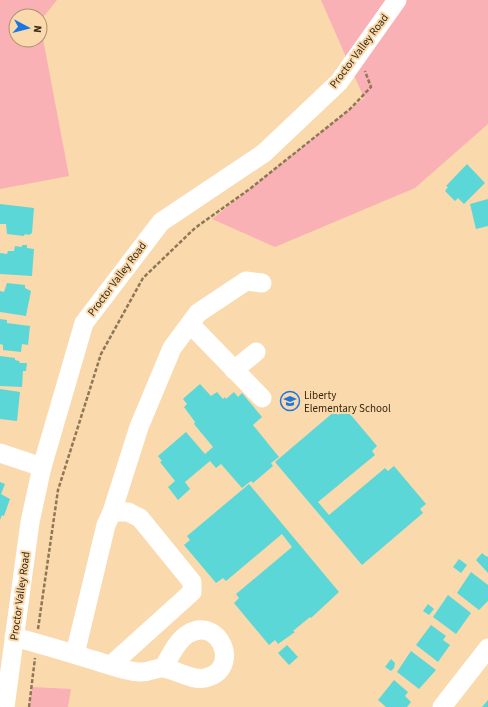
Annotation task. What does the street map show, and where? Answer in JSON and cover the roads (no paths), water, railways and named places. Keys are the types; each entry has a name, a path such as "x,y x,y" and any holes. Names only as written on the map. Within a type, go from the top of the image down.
{"street":[{"name":"Proctor Valley Road","path":"5,707 30,522 42,466 84,322 160,222 264,153 339,82 397,0"},
{"path":"75,654 106,525 112,512 139,427 172,348 198,313 246,281 262,284"},
{"path":"190,324 262,398"},
{"path":"234,370 256,352"},
{"path":"0,453 42,466"},
{"path":"111,665 192,592 192,582 140,518 128,512 112,512"},
{"path":"14,637 140,672 162,668"},
{"path":"442,707 488,648"}],"place":[{"name":"Liberty Elementary School","path":"290,401"}]}
